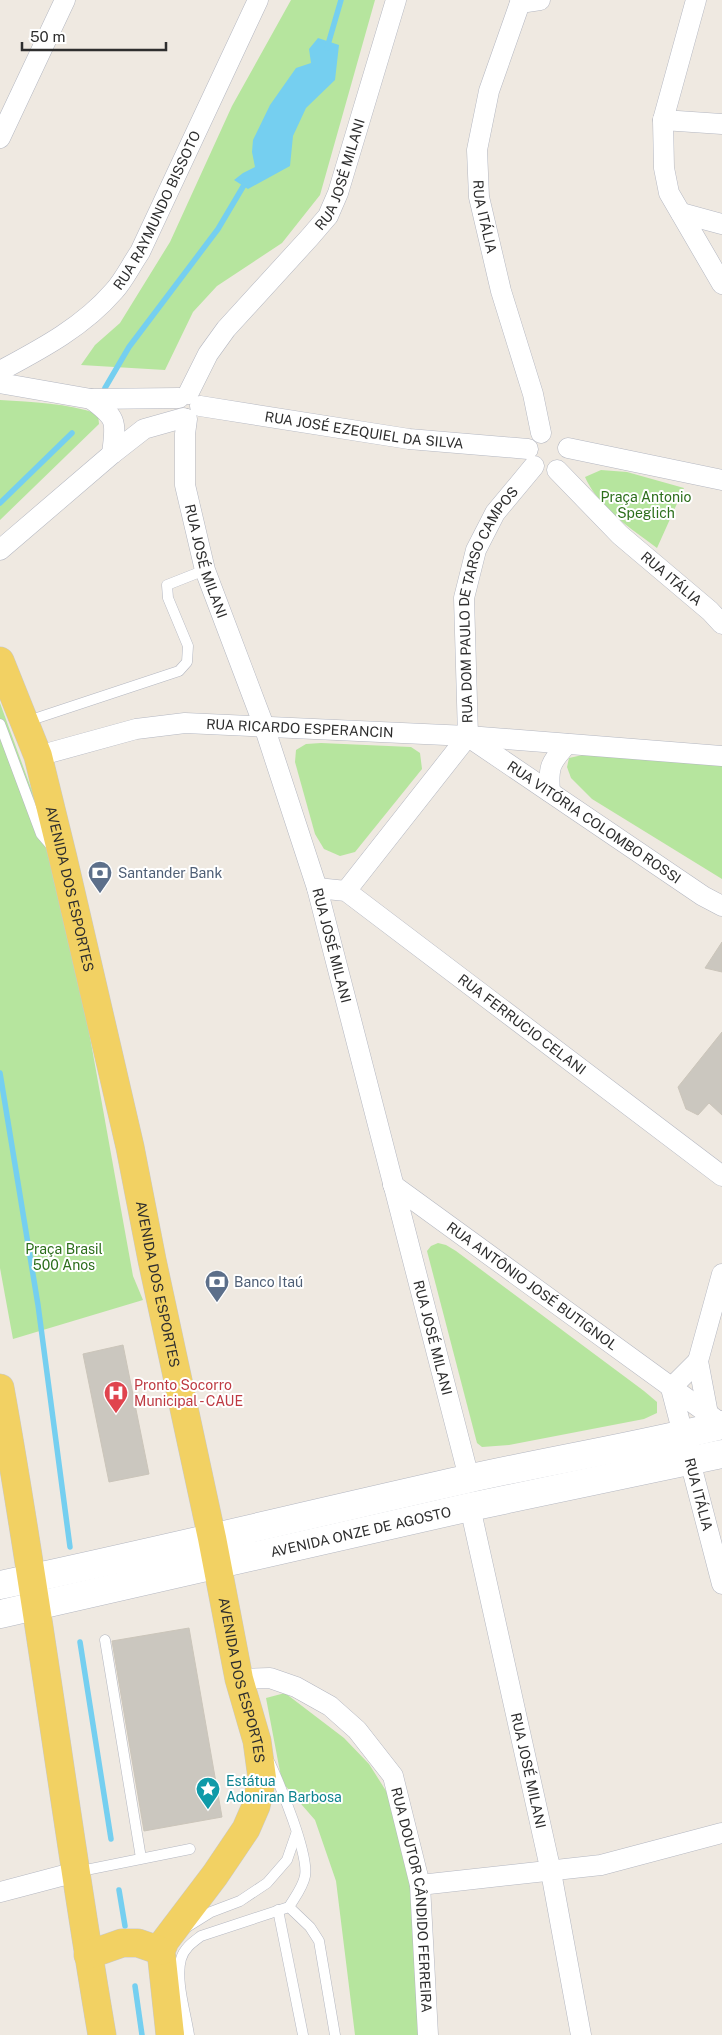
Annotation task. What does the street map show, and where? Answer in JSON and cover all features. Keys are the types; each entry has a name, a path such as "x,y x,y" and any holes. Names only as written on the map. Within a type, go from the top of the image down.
{"main road":[{"name":"AVENIDA DOS ESPORTES","path":"0,661 12,723 38,756 63,858 130,1148 239,1679 257,1741 262,1778 256,1806 246,1829 216,1875 163,1946"},
{"path":"0,1388 37,1607 46,1681 102,2035"},
{"name":"AVENIDA ONZE DE AGOSTO","path":"0,1614 37,1607 214,1551 469,1478 683,1435 717,1421"},
{"name":"AVENIDA ONZE DE AGOSTO","path":"0,1585 32,1578 214,1551 470,1507 722,1454"},
{"path":"88,1954 122,1943 138,1942 163,1946 170,2035"}],"street":[{"path":"0,138 65,0"},
{"name":"RUA RAYMUNDO BISSOTO","path":"0,371 46,346 80,324 114,291 140,252 258,0"},
{"name":"RUA JOSÉ MILANI","path":"396,0 338,194 328,216 226,329 208,354 187,407 185,485 205,570 264,726 317,888 469,1478"},
{"path":"520,2 540,0"},
{"path":"696,0 664,120 664,168 669,193 722,284"},
{"name":"RUA ITÁLIA","path":"520,2 489,90 477,150 479,197 501,291 533,394 541,433"},
{"path":"664,120 722,124"},
{"path":"681,213 722,224"},
{"name":"RUA JOSÉ EZEQUIEL DA SILVA","path":"0,383 91,400 187,407 531,457"},
{"path":"91,400 113,417 115,428 112,454"},
{"path":"0,550 144,429 187,407"},
{"path":"541,433 555,433 565,442 568,448 566,461 557,470 545,472 531,457 535,436 541,433"},
{"path":"568,448 722,480"},
{"name":"RUA DOM PAULO DE TARSO CAMPOS","path":"346,891 468,736 464,598 476,550 495,513 531,457"},
{"name":"RUA ITÁLIA","path":"557,470 620,535 710,611 722,624"},
{"name":"RUA RICARDO ESPERANCIN","path":"38,756 136,729 185,723 468,736 722,756"},
{"name":"RUA VITÓRIA COLOMBO ROSSI","path":"468,736 703,896 722,906"},
{"path":"550,792 548,772 554,757 567,744"},
{"path":"317,888 346,891"},
{"name":"RUA FERRUCIO CELANI","path":"346,891 722,1176"},
{"name":"RUA ANTÔNIO JOSÉ BUTIGNOL","path":"393,1185 717,1421"},
{"path":"671,1388 698,1361 722,1274"},
{"path":"698,1361 717,1421"},
{"name":"RUA ITÁLIA","path":"671,1388 722,1584"},
{"name":"RUA JOSÉ MILANI","path":"470,1507 551,1872 581,2035"},
{"name":"RUA DOUTOR CÂNDIDO FERREIRA","path":"239,1679 270,1678 296,1686 330,1706 357,1730 393,1776 420,1886 428,2035"},
{"path":"420,1886 601,1865 722,1833"},
{"path":"0,1892 76,1872"}],"lane":[{"path":"63,858 41,834 12,723 179,671 187,662 188,646 168,598 167,585 205,570"},
{"path":"104,1640 141,1858"},
{"path":"189,2035 179,1975 181,1958 189,1945 201,1936 289,1906 302,1887 306,1874 303,1856 285,1796 268,1756 257,1741"},
{"path":"163,1946 211,1912 240,1900 268,1883 287,1860 296,1834"},
{"path":"76,1872 190,1849"},
{"path":"289,1906 310,1926 319,1941 336,2035"},
{"path":"278,1910 303,2035"}],"green space":[{"path":"291,0 375,0 320,195 282,243 217,286 193,312 165,370 81,365 95,345 120,323 170,242 232,106"},
{"path":"0,400 74,407 98,414 99,424 0,520"},
{"name":"Praça Antonio Speglich","path":"601,470 627,472 684,488 657,548 616,517 598,498 585,477"},
{"name":"Praça Brasil 500 Anos","path":"0,703 59,865 133,1276 143,1300 13,1339 0,1268"},
{"path":"306,744 411,747 420,753 422,769 355,852 340,856 324,849 315,834 295,762 296,750"},
{"path":"587,754 722,762 722,879 592,799 571,778 567,767 569,758"},
{"path":"438,1243 456,1251 644,1391 657,1402 657,1413 644,1419 509,1445 482,1447 477,1443 427,1251 431,1246"},
{"path":"285,1693 344,1738 369,1764 388,1794 408,1866 415,1943 418,2035 355,2035 336,1881 315,1820 282,1782 266,1698"}],"water":[{"path":"318,38 339,45 335,80 306,108 293,136 290,166 248,189 234,180 255,167 252,152 253,140 270,105 296,68 311,63 309,49"}],"building":[{"path":"722,942 722,972 705,968"},
{"path":"722,1032 722,1115 709,1103 698,1115 686,1109 678,1087"},
{"name":"Pronto Socorro Municipal - CAUE","path":"123,1345 149,1474 109,1482 83,1354"},
{"path":"189,1628 222,1817 144,1831 112,1641"}],"waterway":[{"path":"327,48 341,0"},
{"path":"105,388 129,347 218,229 247,180"},
{"path":"0,503 72,433"},
{"path":"0,1073 38,1305 70,1547"},
{"path":"80,1642 111,1839"},
{"path":"119,1890 125,1926"},
{"path":"135,1986 142,2035"}],"place":[{"name":"Santander Bank","path":"100,894"},
{"name":"Banco Itaú","path":"217,1303"},
{"name":"Pronto Socorro Municipal - CAUE","path":"116,1414"},
{"name":"Estátua Adoniran Barbosa","path":"208,1810"}]}
